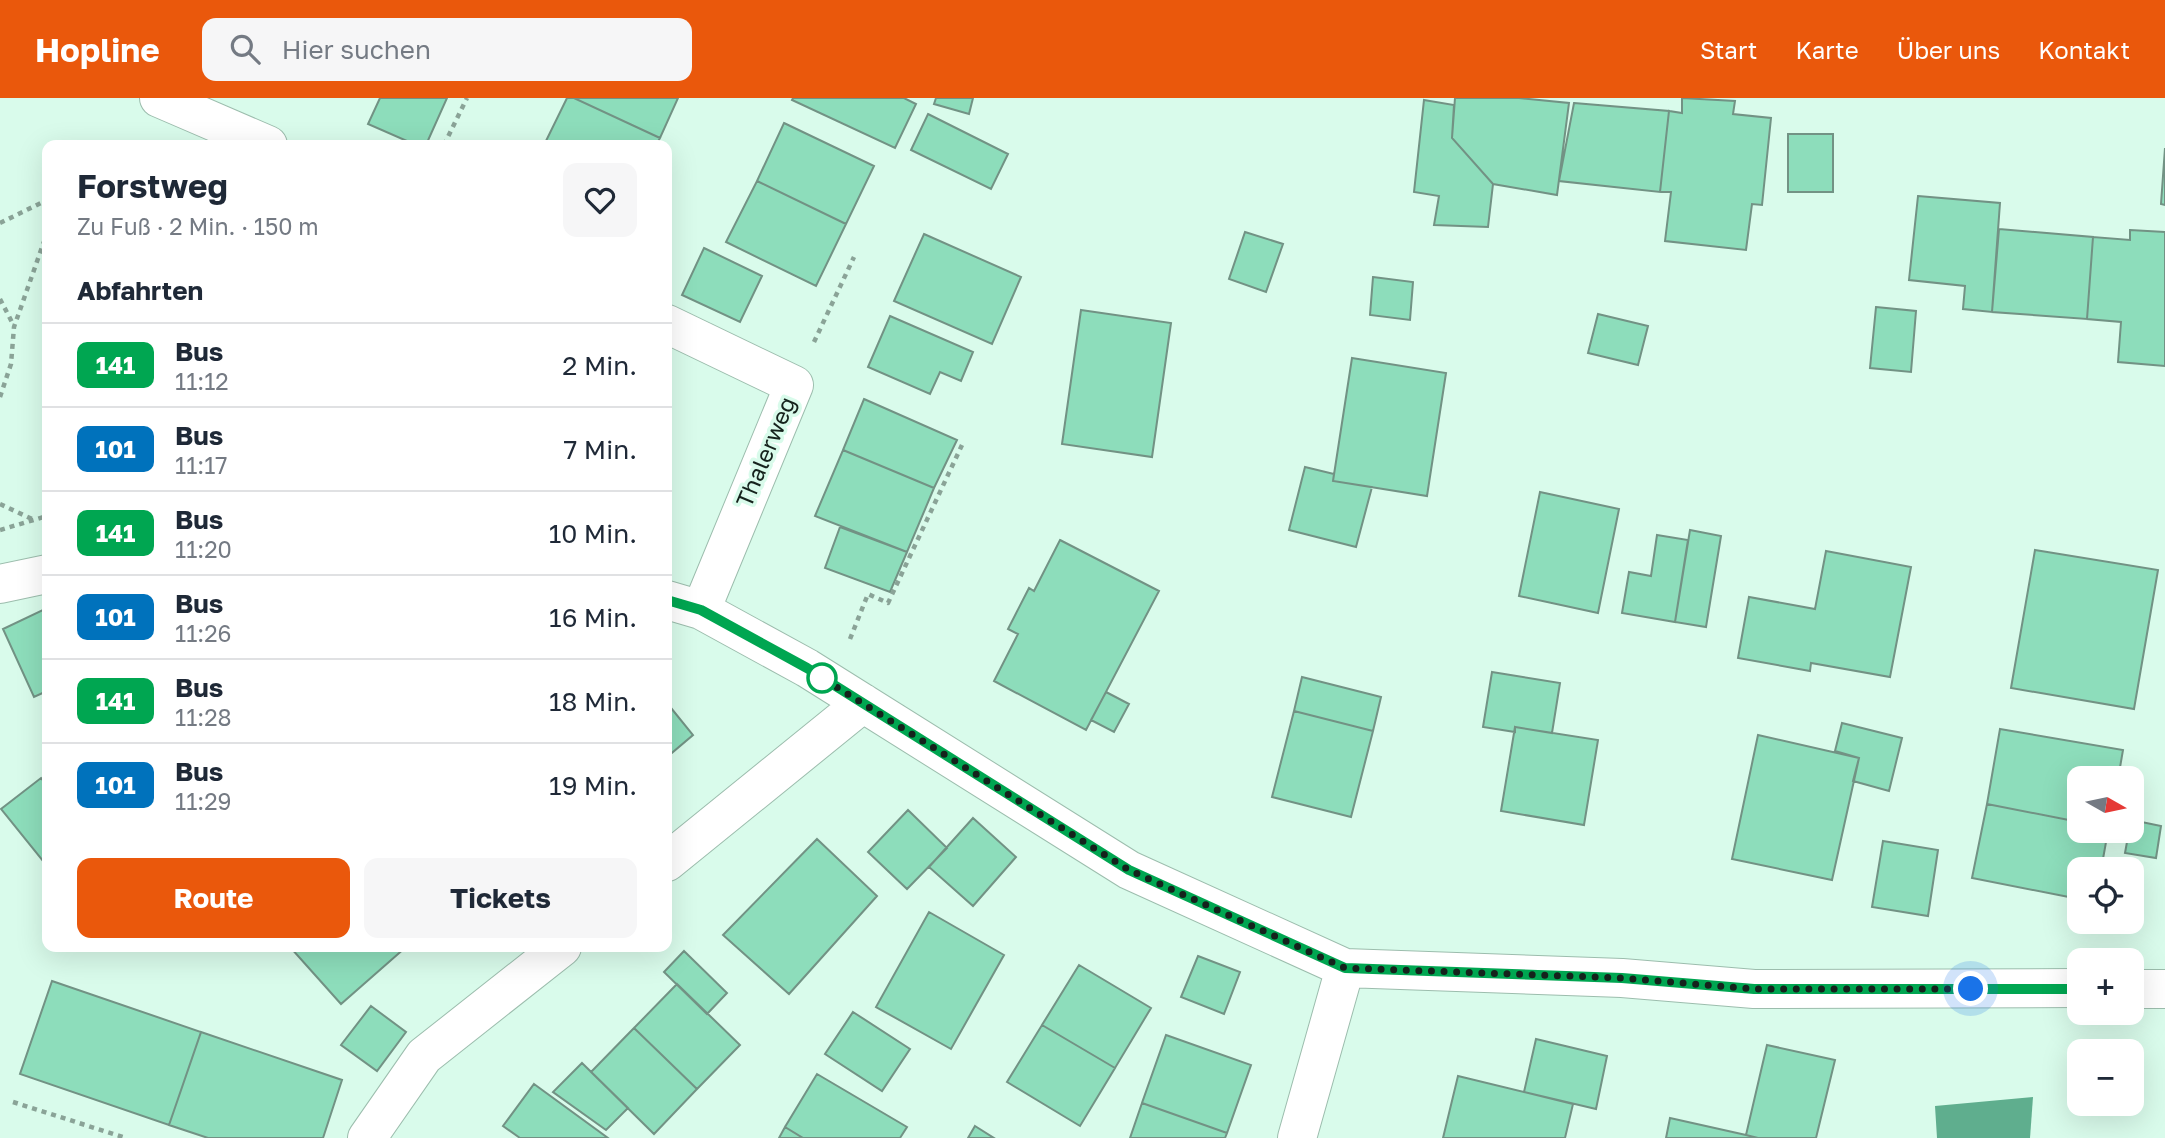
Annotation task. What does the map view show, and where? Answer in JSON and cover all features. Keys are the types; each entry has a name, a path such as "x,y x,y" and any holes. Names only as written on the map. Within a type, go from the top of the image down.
{"street":[{"path":"159,98 256,140"},
{"name":"Thalerweg","path":"672,326 794,385 684,605"},
{"path":"0,584 42,575"},
{"path":"684,605 807,668 1129,870 1345,968 1622,978 1754,989 2067,989"},
{"path":"672,858 863,704"},
{"path":"368,1138 424,1056 556,952"},
{"path":"1297,1138 1345,968"},
{"path":"2144,989 2165,989"}],"path":[{"path":"446,140 467,98"},
{"path":"0,223 42,202"},
{"path":"0,397 11,364 14,327 42,247"},
{"path":"794,385 854,257"},
{"path":"0,299 14,327"},
{"path":"831,684 868,594 888,603 962,445"},
{"path":"0,505 35,520"},
{"path":"0,530 42,518"},
{"path":"13,1102 126,1138"}],"shaded area":[{"path":"2033,1097 2030,1138 1937,1138 1935,1106"}],"building":[{"path":"380,98 447,98 428,140 405,140 368,124"},
{"path":"567,98 574,98 660,138 659,140 546,140"},
{"path":"574,98 678,98 660,138"},
{"path":"904,98 916,104 895,148 792,100"},
{"path":"936,98 973,98 969,114 934,104"},
{"path":"1455,98 1519,98 1569,103 1557,195 1493,184 1452,138"},
{"path":"1682,98 1735,101 1733,114 1771,118 1762,205 1752,204 1746,250 1665,241 1671,192 1660,192 1669,111 1682,113"},
{"path":"1424,100 1454,105 1452,138 1493,184 1488,227 1434,225 1439,196 1414,192"},
{"path":"1574,103 1669,111 1660,192 1559,181"},
{"path":"928,114 1008,154 991,189 911,150"},
{"path":"784,123 874,166 846,224 757,181"},
{"path":"1788,134 1833,134 1833,192 1788,192"},
{"path":"2165,148 2165,205 2161,204"},
{"path":"757,181 846,224 816,286 726,242"},
{"path":"1918,196 2000,203 1992,312 1963,309 1965,286 1909,280"},
{"path":"1999,229 2093,237 2087,319 1992,312"},
{"path":"2130,230 2165,232 2165,366 2118,362 2121,322 2087,319 2093,237 2130,240"},
{"path":"1245,232 1283,244 1266,292 1229,279"},
{"path":"924,234 1021,277 992,344 894,301"},
{"path":"704,248 762,276 740,322 682,295"},
{"path":"1373,277 1413,282 1410,320 1370,315"},
{"path":"1876,307 1916,311 1911,372 1870,368"},
{"path":"1081,310 1171,323 1152,457 1062,444"},
{"path":"1598,314 1648,326 1638,365 1588,353"},
{"path":"890,316 973,352 961,381 940,372 930,394 868,367"},
{"path":"1352,358 1446,373 1427,496 1333,481"},
{"path":"864,399 957,440 934,488 843,450"},
{"path":"843,450 934,488 907,552 815,516"},
{"path":"1305,467 1334,474 1333,481 1372,487 1356,547 1289,530"},
{"path":"1540,492 1619,509 1598,613 1519,596"},
{"path":"840,527 907,552 890,592 825,568"},
{"path":"1690,530 1721,536 1706,627 1675,622"},
{"path":"1657,535 1688,540 1675,622 1622,613 1629,572 1651,576"},
{"path":"1060,540 1159,591 1086,730 994,681 1018,634 1008,629 1029,588 1034,591"},
{"path":"2035,550 2158,570 2134,709 2011,688"},
{"path":"1826,551 1911,567 1890,677 1811,663 1810,671 1738,658 1749,597 1815,609"},
{"path":"42,610 42,693 34,697 3,629"},
{"path":"1492,672 1560,683 1552,733 1515,727 1515,732 1483,727"},
{"path":"1302,677 1381,697 1373,731 1294,711"},
{"path":"1106,692 1129,704 1114,732 1091,720"},
{"path":"672,709 693,735 672,753"},
{"path":"1294,711 1373,731 1351,817 1272,797"},
{"path":"1842,723 1902,738 1889,791 1853,781 1859,758 1835,751"},
{"path":"1515,727 1598,740 1584,825 1501,811"},
{"path":"2000,729 2123,750 2120,766 2067,766 2067,820 1987,804"},
{"path":"1758,735 1859,758 1832,880 1732,859"},
{"path":"42,779 42,860 1,809"},
{"path":"1987,804 2067,820 2067,844 2106,844 2103,857 2067,857 2067,897 1972,878"},
{"path":"908,810 947,848 907,889 868,852"},
{"path":"973,818 1016,857 973,906 929,867"},
{"path":"2144,822 2161,826 2156,858 2125,853 2127,844 2144,844"},
{"path":"817,839 877,896 789,994 723,935"},
{"path":"1883,841 1938,850 1928,916 1872,907"},
{"path":"929,912 1004,955 951,1049 876,1007"},
{"path":"684,951 727,993 707,1014 664,972"},
{"path":"294,952 400,952 341,1004"},
{"path":"1198,956 1240,972 1224,1014 1181,997"},
{"path":"1079,965 1151,1008 1115,1068 1042,1025"},
{"path":"52,981 201,1032 169,1125 20,1074"},
{"path":"677,984 740,1045 697,1089 634,1028"},
{"path":"371,1006 406,1032 377,1071 341,1045"},
{"path":"853,1012 910,1049 882,1091 825,1054"},
{"path":"1042,1025 1115,1068 1080,1126 1007,1082"},
{"path":"634,1028 697,1089 654,1134 591,1072"},
{"path":"201,1032 342,1080 323,1138 208,1138 169,1125"},
{"path":"1166,1035 1251,1065 1227,1133 1142,1103"},
{"path":"1536,1039 1607,1056 1596,1109 1524,1092"},
{"path":"1767,1045 1835,1060 1816,1138 1758,1138 1746,1135"},
{"path":"582,1063 628,1108 606,1130 553,1092"},
{"path":"817,1074 907,1127 900,1138 803,1138 785,1127"},
{"path":"1458,1076 1573,1104 1565,1138 1443,1138"},
{"path":"534,1084 608,1138 520,1138 503,1126"},
{"path":"1142,1103 1227,1133 1225,1138 1130,1138"},
{"path":"1670,1118 1746,1135 1757,1138 1666,1138"},
{"path":"975,1126 994,1138 968,1138"},
{"path":"785,1127 803,1138 779,1138"}],"bus line":[{"name":"141","path":"672,601 701,610 807,668 1129,870 1345,968 1622,978 1754,989 2067,989"}],"route":[{"path":"822,678 819,676 1129,870 1345,968 1622,978 1754,989 1971,989"}]}
